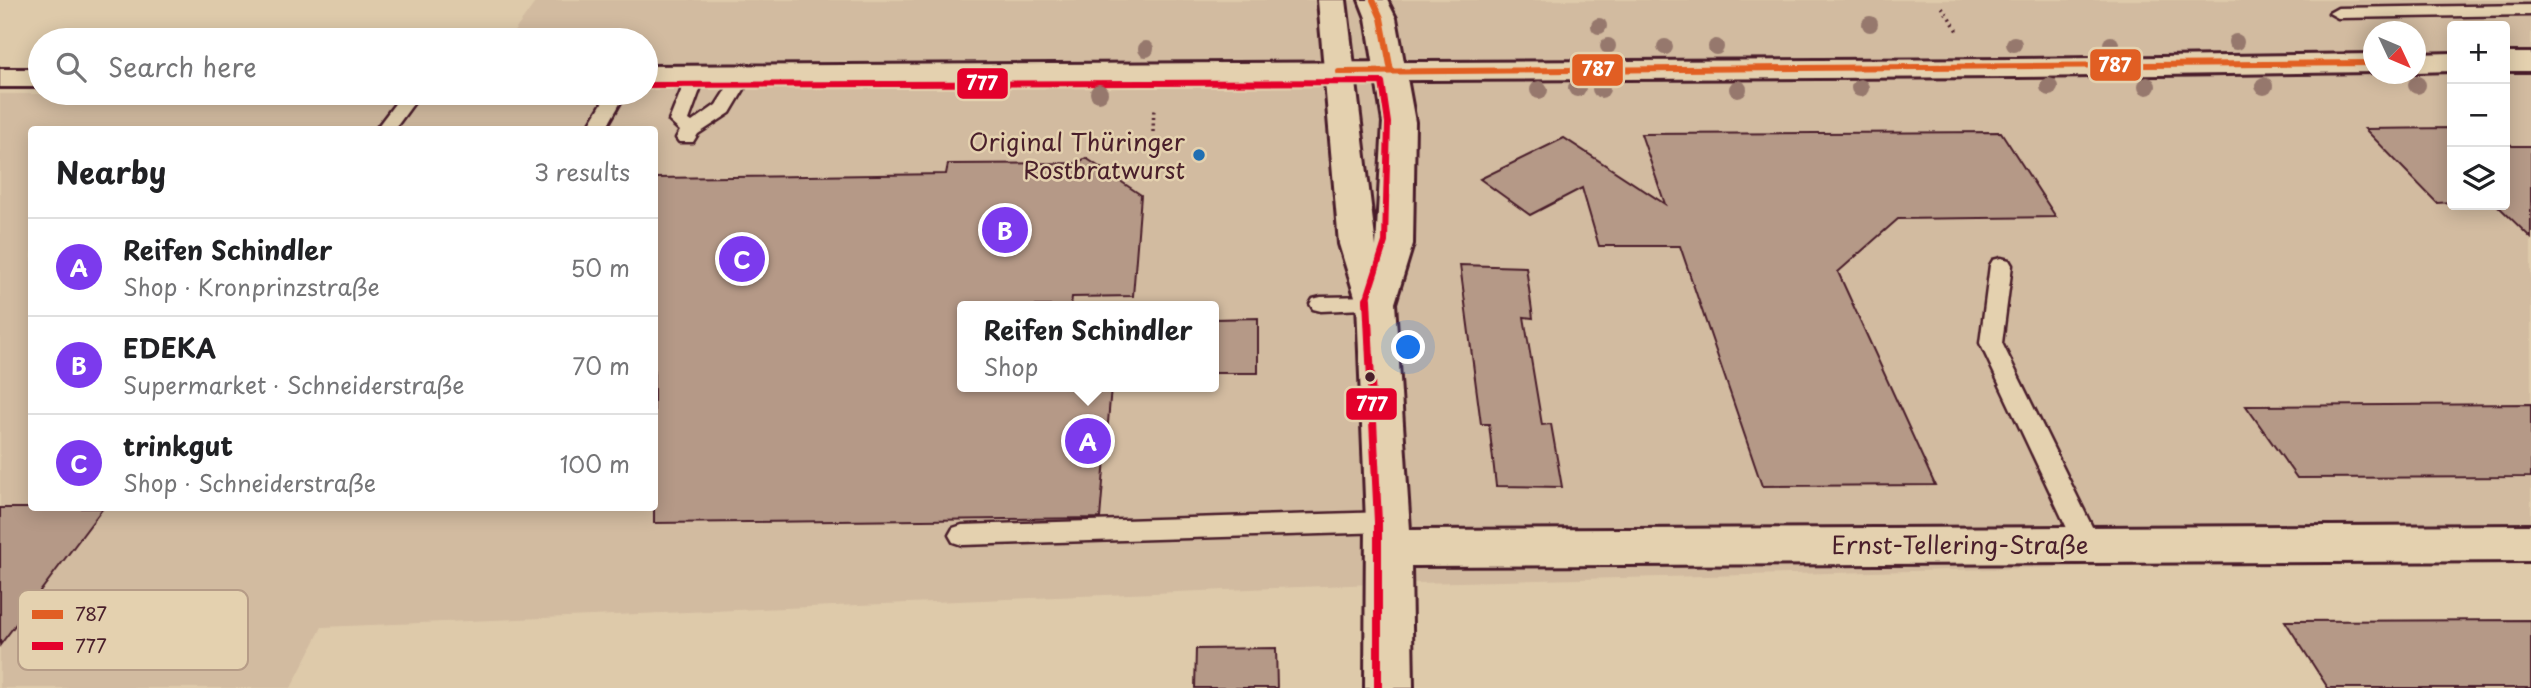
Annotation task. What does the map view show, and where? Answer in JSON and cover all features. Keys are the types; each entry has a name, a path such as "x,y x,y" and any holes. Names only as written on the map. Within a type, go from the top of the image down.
{"street":[{"path":"1332,0 1357,244 1377,303 1388,535 1389,688"},
{"path":"1373,0 1381,18 1399,122 1395,244 1377,303"},
{"path":"2426,63 2447,62"},
{"path":"2510,62 2531,62"},
{"path":"658,75 2363,63"},
{"path":"0,78 28,78"},
{"name":"Ernst-Tellering-Straße","path":"1388,535 2087,543 2531,543"}],"lane":[{"path":"2357,0 2370,12"},
{"path":"2338,13 2531,10"},
{"path":"696,76 679,121 688,134 713,120 733,101 743,76"},
{"path":"387,126 403,105"},
{"path":"597,126 610,105"},
{"path":"2001,265 1991,343 2087,543"},
{"path":"1321,304 1377,303"},
{"path":"962,535 1388,535"}],"path":[{"path":"1942,7 1963,37"},
{"path":"1153,132 1155,98"}],"shaded area":[{"path":"537,0 2531,0 2531,556 1374,584 322,627 291,688 0,688 0,94 28,94 28,105 658,105 658,28 517,28"}],"building":[{"path":"2447,128 2447,202 2437,203 2365,129"},
{"path":"2001,132 2056,217 1898,219 1838,272 1935,485 1762,486 1680,246 1599,246 1582,188 1530,215 1480,179 1564,138 1665,204 1641,134"},
{"path":"2510,144 2531,146 2531,238 2502,210 2510,210"},
{"path":"1086,158 1141,195 1133,296 1072,297 1072,301 957,301 957,392 1111,392 1100,518 654,523 654,511 658,511 658,178 946,174 948,164 1077,163"},
{"path":"1460,265 1526,267 1533,318 1524,317 1542,425 1551,424 1562,487 1496,486 1489,424 1481,424"},
{"path":"1258,318 1258,373 1219,373 1219,319"},
{"path":"2531,404 2531,477 2297,478 2246,406"},
{"path":"0,508 28,508 28,511 101,511 41,590 18,590 18,621 0,645"},
{"path":"2531,620 2531,688 2328,688 2285,621"},
{"path":"1276,648 1277,688 1195,688 1196,649"}],"transit line":[{"name":"787","path":"1373,0 1381,18 1391,71"},
{"name":"787","path":"1339,72 2363,63"},
{"name":"777","path":"658,85 1382,82 1388,123 1385,242 1366,302 1378,522 1378,688"}],"place":[{"name":"Original Thüringer Rostbratwurst","path":"1199,155"},
{"name":"EDEKA","path":"1005,230"},
{"name":"trinkgut","path":"742,259"},
{"name":"Reifen Schindler","path":"1088,441"}]}
